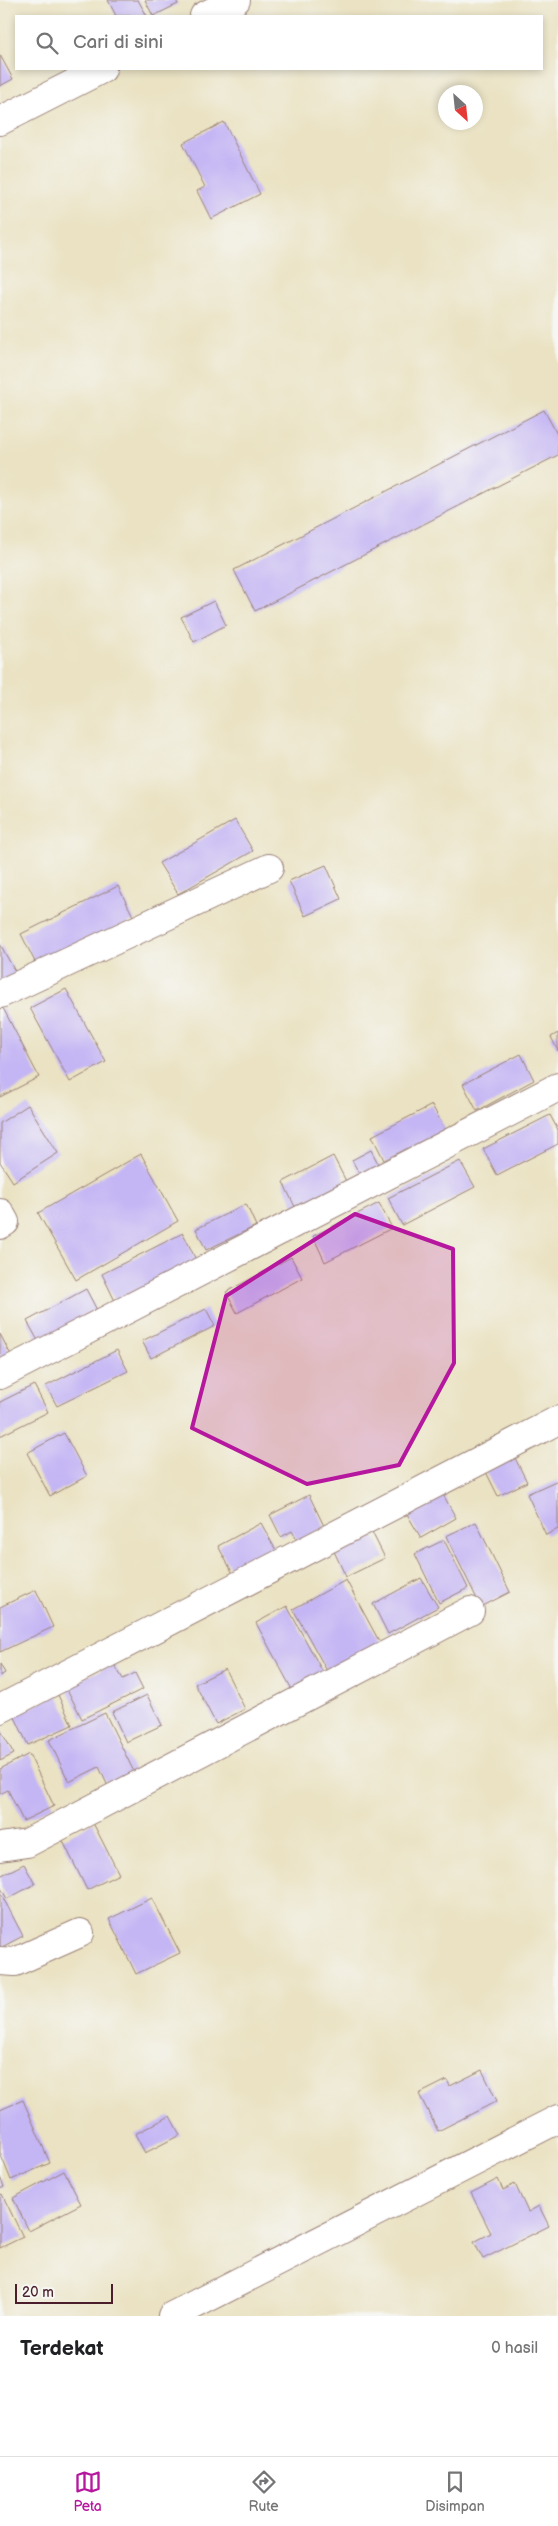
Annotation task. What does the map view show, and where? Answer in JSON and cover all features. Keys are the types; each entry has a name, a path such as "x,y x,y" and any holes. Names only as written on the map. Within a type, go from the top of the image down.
{"street":[{"path":"206,15 236,0"},
{"path":"0,121 100,70"},
{"path":"0,994 269,868"},
{"path":"0,1375 558,1087"},
{"path":"0,1213 5,1222 0,1225"},
{"path":"0,1709 558,1420"},
{"path":"0,1847 27,1843 470,1611"},
{"path":"0,1961 15,1962 80,1933"},
{"path":"172,2316 558,2119"}],"highlighted area":[{"path":"355,1214 453,1249 454,1363 399,1465 307,1484 192,1428 226,1296"}],"building":[{"path":"108,0 138,0 146,15 116,15"},
{"path":"145,0 176,0 178,4 152,15"},
{"path":"0,55 13,79 0,86"},
{"path":"224,122 260,194 211,219 197,191 205,187 183,143"},
{"path":"544,410 558,436 558,455 255,611 234,570"},
{"path":"214,601 226,625 194,642 181,617"},
{"path":"235,820 253,851 178,894 159,863"},
{"path":"326,865 341,899 305,916 289,881"},
{"path":"118,886 135,920 38,968 21,934"},
{"path":"0,944 18,977 0,986"},
{"path":"66,989 106,1062 70,1082 30,1008"},
{"path":"3,1008 39,1077 0,1097 0,1009"},
{"path":"558,1033 558,1051 551,1037"},
{"path":"521,1054 534,1080 477,1111 463,1084"},
{"path":"28,1105 58,1153 13,1182 0,1162 0,1123"},
{"path":"432,1105 446,1132 386,1164 372,1136"},
{"path":"550,1115 558,1130 558,1144 497,1175 483,1149"},
{"path":"371,1150 381,1169 362,1179 352,1160"},
{"path":"141,1154 178,1221 76,1280 38,1213"},
{"path":"333,1156 347,1183 296,1209 283,1182"},
{"path":"460,1161 475,1187 402,1225 388,1198"},
{"path":"379,1203 392,1228 325,1262 313,1236"},
{"path":"246,1204 256,1226 206,1250 196,1229"},
{"path":"183,1233 197,1262 116,1303 102,1274"},
{"path":"291,1257 302,1278 237,1313 226,1292"},
{"path":"86,1289 99,1314 41,1346 27,1321"},
{"path":"206,1309 215,1326 151,1358 142,1341"},
{"path":"0,1334 12,1357 0,1363"},
{"path":"117,1350 128,1371 57,1406 46,1386"},
{"path":"34,1385 48,1412 0,1436 0,1402"},
{"path":"64,1433 87,1476 50,1496 27,1453"},
{"path":"515,1458 527,1482 498,1496 486,1472"},
{"path":"558,1480 558,1529 546,1535 527,1494"},
{"path":"440,1489 456,1518 421,1538 404,1509"},
{"path":"309,1495 325,1528 298,1542 292,1531 281,1537 270,1515"},
{"path":"476,1522 510,1592 481,1607 446,1536"},
{"path":"261,1523 279,1556 236,1579 218,1546"},
{"path":"370,1528 385,1558 346,1577 332,1547"},
{"path":"444,1540 468,1588 439,1603 415,1554"},
{"path":"421,1578 438,1607 388,1634 373,1604"},
{"path":"346,1580 385,1652 332,1680 293,1609"},
{"path":"36,1590 53,1627 0,1652 0,1607"},
{"path":"287,1606 326,1678 295,1695 256,1623"},
{"path":"0,1664 5,1673 0,1676"},
{"path":"114,1664 123,1679 135,1673 143,1689 82,1719 66,1687"},
{"path":"225,1669 245,1709 216,1724 195,1684"},
{"path":"58,1695 72,1725 28,1745 14,1715"},
{"path":"147,1695 162,1725 126,1742 112,1712"},
{"path":"105,1713 139,1782 112,1795 99,1767 69,1782 49,1740"},
{"path":"0,1729 14,1754 0,1761"},
{"path":"29,1754 54,1806 23,1821 8,1790 0,1794 0,1769"},
{"path":"93,1823 119,1874 87,1890 62,1839"},
{"path":"24,1864 35,1884 7,1899 0,1886 0,1876"},
{"path":"0,1892 23,1936 0,1948"},
{"path":"152,1898 180,1953 136,1974 109,1919"},
{"path":"482,2070 497,2101 438,2131 419,2094 447,2080 450,2086"},
{"path":"23,2100 50,2163 11,2180 0,2153 0,2110"},
{"path":"170,2116 180,2135 145,2153 135,2134"},
{"path":"64,2171 81,2204 29,2231 13,2198"},
{"path":"0,2177 4,2187 0,2189"},
{"path":"498,2179 503,2190 515,2184 528,2212 539,2206 549,2226 483,2259 474,2242 491,2233 471,2193"},
{"path":"2,2194 23,2237 0,2248 0,2195"}]}
